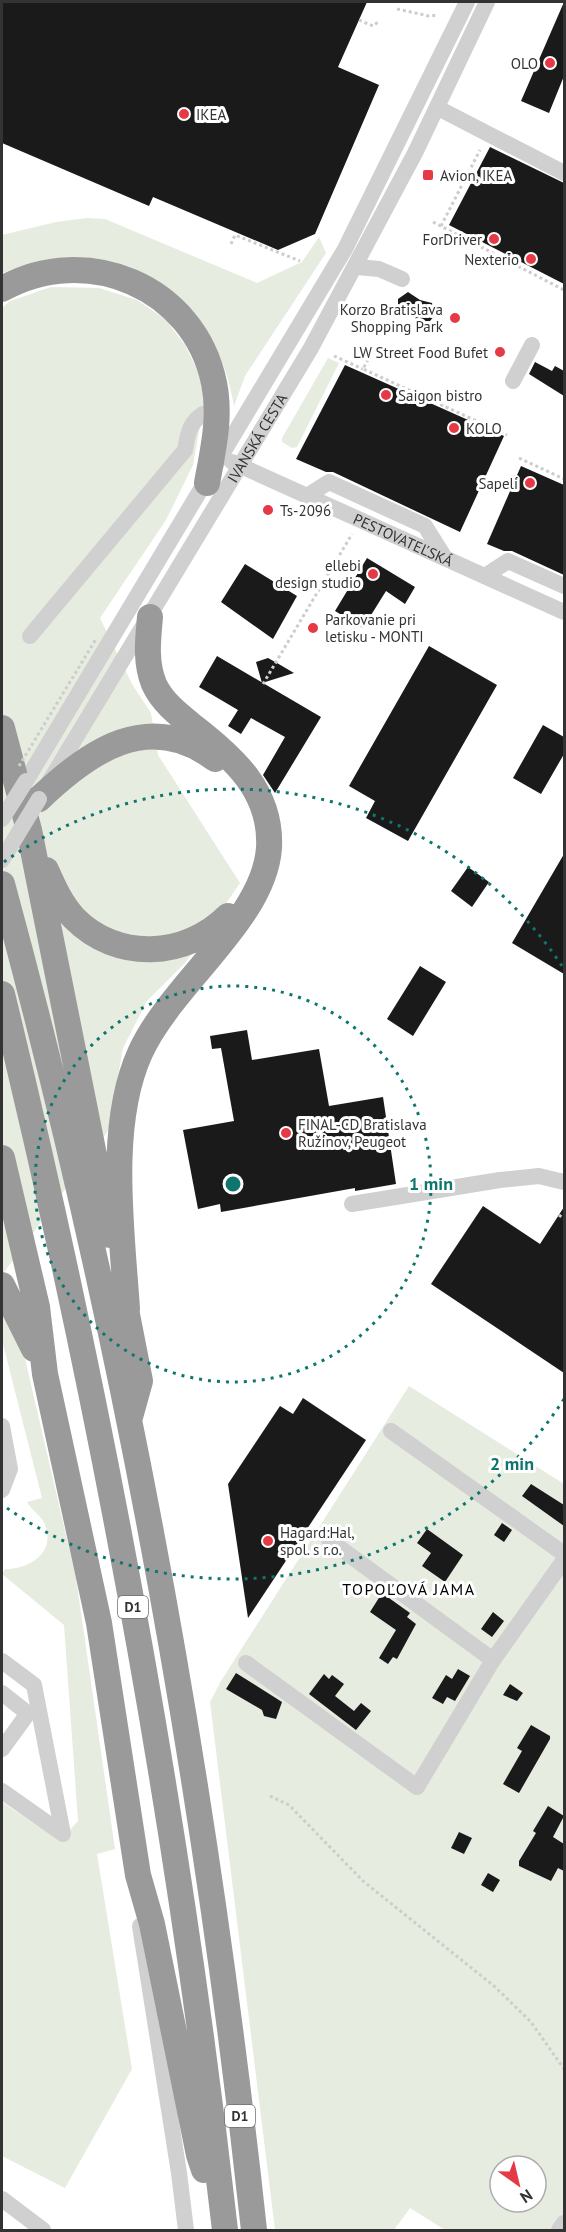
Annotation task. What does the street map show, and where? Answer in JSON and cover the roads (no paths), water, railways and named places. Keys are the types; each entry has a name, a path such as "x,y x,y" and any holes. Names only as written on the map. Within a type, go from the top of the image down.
{"highway":[{"path":"2,289 41,273 88,269 110,273 134,282 174,309 197,338 214,384 217,424 207,483"},
{"path":"29,830 64,906 93,933 122,946 153,950 189,943 219,925 262,882 269,849 267,823 259,797 236,762 172,709 160,693 148,662 150,617"},
{"path":"2,728 29,830 140,1382 129,1422"},
{"path":"39,799 82,760 124,740 165,738 201,750 220,762 238,782 254,817 256,855 248,897 159,1017 132,1074 124,1109 121,1152 126,1309"},
{"name":"D1","path":"2,884 72,1164 129,1422 172,1649 208,1876 254,2230"},
{"name":"D1","path":"2,994 57,1230 135,1614 178,1871 225,2229"},
{"path":"2,1158 37,1307 45,1374 99,1623 138,1875 152,1924 199,2155 225,2229"},
{"path":"2,1285 20,1317 45,1374"}],"street":[{"name":"IVANSKÁ CESTA","path":"2,819 100,661 345,249 398,147 466,2"},
{"name":"IVANSKÁ CESTA","path":"2,860 242,466 357,267 438,108 487,2"},
{"path":"438,108 564,173"},
{"path":"357,267 379,269 402,279"},
{"path":"513,381 532,345"},
{"path":"30,636 185,450 188,429 195,419 203,414"},
{"name":"PESTOVATEĽSKÁ","path":"221,457 564,612"},
{"path":"485,576 508,561 564,586"},
{"path":"352,1204 538,1176 564,1182"},
{"path":"2,1426 10,1469 2,1490"},
{"path":"391,1431 564,1554"},
{"path":"329,1540 493,1660"},
{"path":"246,1663 417,1786 493,1660 564,1560"},
{"path":"2,1661 34,1685 63,1834 2,1791"},
{"path":"2,1693 26,1712 26,1716 7,1730 2,1749"},
{"path":"138,1875 140,1925 186,2230"},
{"path":"2,2199 43,2230"},
{"path":"559,2230 564,2223"}],"place":[{"name":"OLO","path":"550,63"},
{"name":"IKEA","path":"184,114"},
{"name":"Avion, IKEA","path":"428,175"},
{"name":"ForDriver","path":"494,239"},
{"name":"Nexterio","path":"531,259"},
{"name":"Korzo Bratislava Shopping Park","path":"455,318"},
{"name":"LW Street Food Bufet","path":"500,352"},
{"name":"Saigon bistro","path":"386,395"},
{"name":"KOLO","path":"454,428"},
{"name":"Sapeli","path":"530,483"},
{"name":"Ts-2096","path":"268,510"},
{"name":"ellebi design studio","path":"373,574"},
{"name":"Parkovanie pri letisku - MONTI","path":"313,628"},
{"name":"FINAL-CD Bratislava Ružinov, Peugeot","path":"286,1133"},
{"name":"Hagard:Hal, spol. s r.o.","path":"268,1541"}],"district":[{"name":"TOPOĽOVÁ JAMA","path":"409,1589"}]}
